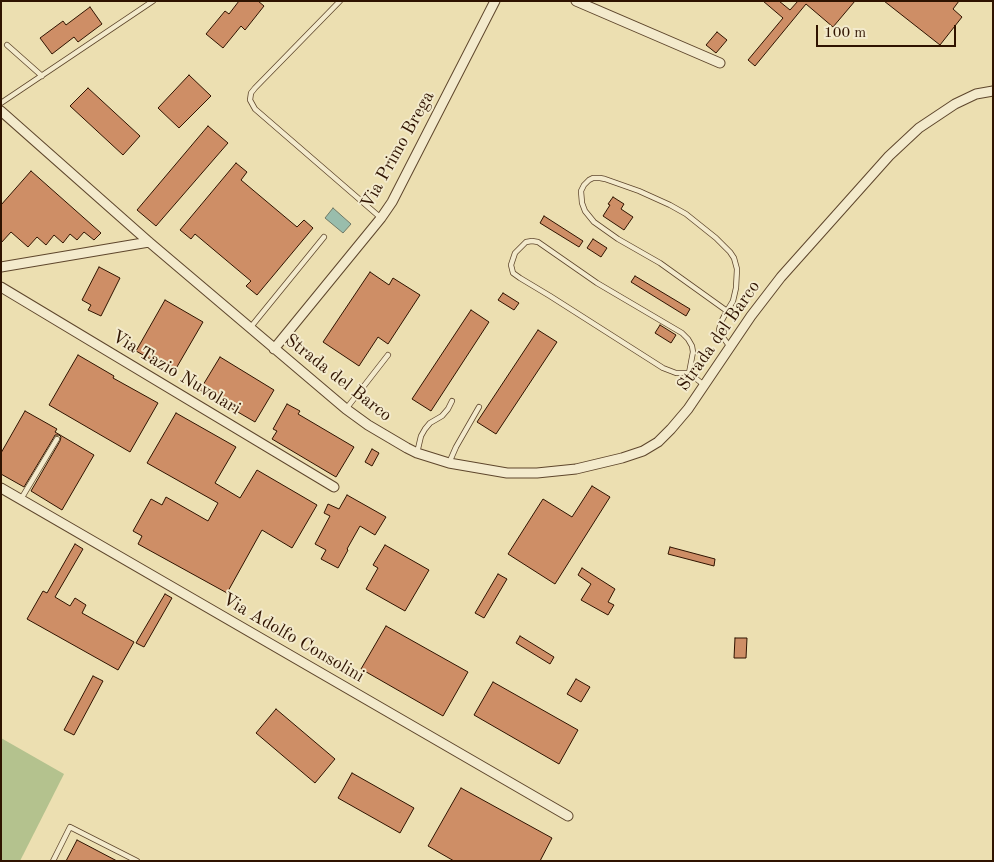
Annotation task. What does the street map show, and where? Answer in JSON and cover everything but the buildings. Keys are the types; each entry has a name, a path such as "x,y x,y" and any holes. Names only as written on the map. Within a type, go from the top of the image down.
{"street":[{"name":"Via Primo Brega","path":"274,348 381,218 396,196 494,1"},
{"path":"576,1 720,63"},
{"name":"Strada del Barco","path":"1,111 149,242 250,328 346,409 383,434 417,452 449,462 508,473 537,473 569,470 627,457 648,448 662,438 682,416 765,297 897,148 926,123 955,104 976,94 993,91"},
{"path":"1,267 149,242"},
{"name":"Via Tazio Nuvolari","path":"1,287 334,487"},
{"name":"Via Adolfo Consolini","path":"1,488 568,816"}],"lane":[{"path":"1,103 153,1"},
{"path":"340,1 255,88 251,93 250,100 255,108 381,218"},
{"path":"7,45 42,76"},
{"path":"727,311 660,262 618,239 594,222 585,211 582,203 581,191 584,185 591,179 600,178 639,191 686,214 730,252 736,263 736,288 733,300 727,311 720,322 719,330 730,347"},
{"path":"250,328 324,237"},
{"path":"689,373 693,352 692,346 688,338 682,333 597,283 538,242 526,242 515,253 511,261 512,269 520,278 663,368 676,373 689,373 704,385"},
{"path":"346,409 388,355"},
{"path":"417,452 425,428 442,416 452,401"},
{"path":"449,462 479,407"},
{"path":"21,499 57,440"},
{"path":"53,861 70,827 138,861"}],"green space":[{"path":"1,738 64,774 20,861 1,861"}],"shaded area":[{"path":"333,208 351,224 343,233 325,218"}]}
